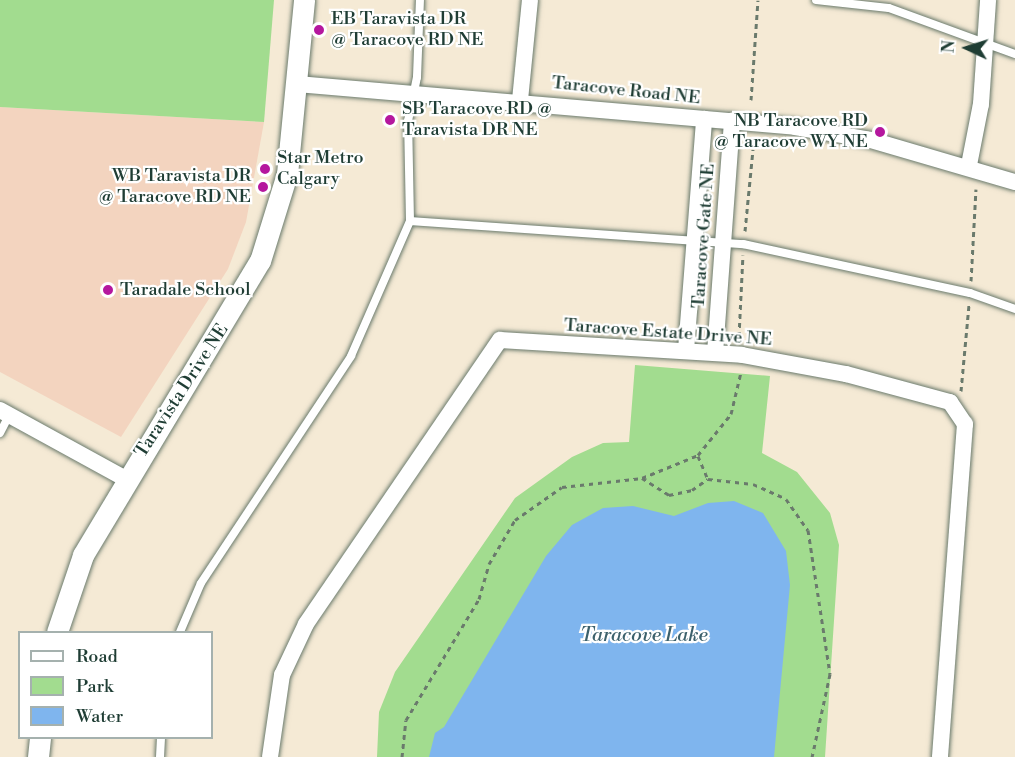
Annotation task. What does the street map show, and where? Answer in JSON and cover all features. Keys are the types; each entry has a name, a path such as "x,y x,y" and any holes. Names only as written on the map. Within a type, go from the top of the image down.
{"street":[{"name":"Taravista Drive NE","path":"58,631 83,555 126,479 260,261 287,174 304,0"},
{"path":"520,99 530,0"},
{"path":"969,165 986,43 988,0"},
{"name":"Taracove Road NE","path":"297,84 520,99 732,121 870,140 969,165 1015,182"},
{"name":"Taracove Gate NE","path":"686,350 705,119"},
{"name":"Taracove Gate NE","path":"715,353 732,121"},
{"name":"Taracove Estate Drive NE","path":"270,757 282,675 306,624 500,340 686,350 792,363 950,402 965,424 940,757"},
{"path":"4,412 126,479"},
{"path":"38,757 40,739"}],"lane":[{"path":"181,631 201,583 351,356 410,221 410,92 417,77 420,0"},
{"path":"816,0 888,8 1015,54"},
{"path":"410,221 695,238 970,293 1015,309"},
{"path":"0,433 4,412"},
{"path":"160,757 161,739"}],"path":[{"path":"751,100 758,0"},
{"path":"402,757 406,720 479,599 489,564 515,520 562,487 642,478 698,455 731,414 741,371"},
{"path":"698,455 708,479"},
{"path":"642,478 669,495 692,490 708,479 753,484 786,499 808,530 830,674 812,757"}],"shaded area":[{"name":"Taradale School","path":"0,107 264,122 246,222 228,269 121,437 0,372"}],"green space":[{"path":"0,0 274,0 264,122 0,107"},
{"path":"635,365 770,376 762,453 797,472 830,513 839,545 825,757 377,757 379,712 395,672 515,498 572,457 603,443 629,442"}],"water":[{"name":"Taracove Lake","path":"734,501 763,513 786,551 790,585 774,757 429,757 435,733 444,727 546,556 572,525 603,508 633,506 674,516 708,503"}],"place":[{"name":"EB Taravista DR @ Taracove RD NE","path":"319,30"},
{"name":"SB Taracove RD @ Taravista DR NE","path":"390,120"},
{"name":"NB Taracove RD @ Taracove WY NE","path":"880,132"},
{"name":"Star Metro Calgary","path":"265,169"},
{"name":"WB Taravista DR @ Taracove RD NE","path":"263,187"},
{"name":"Taradale School","path":"108,290"}]}
